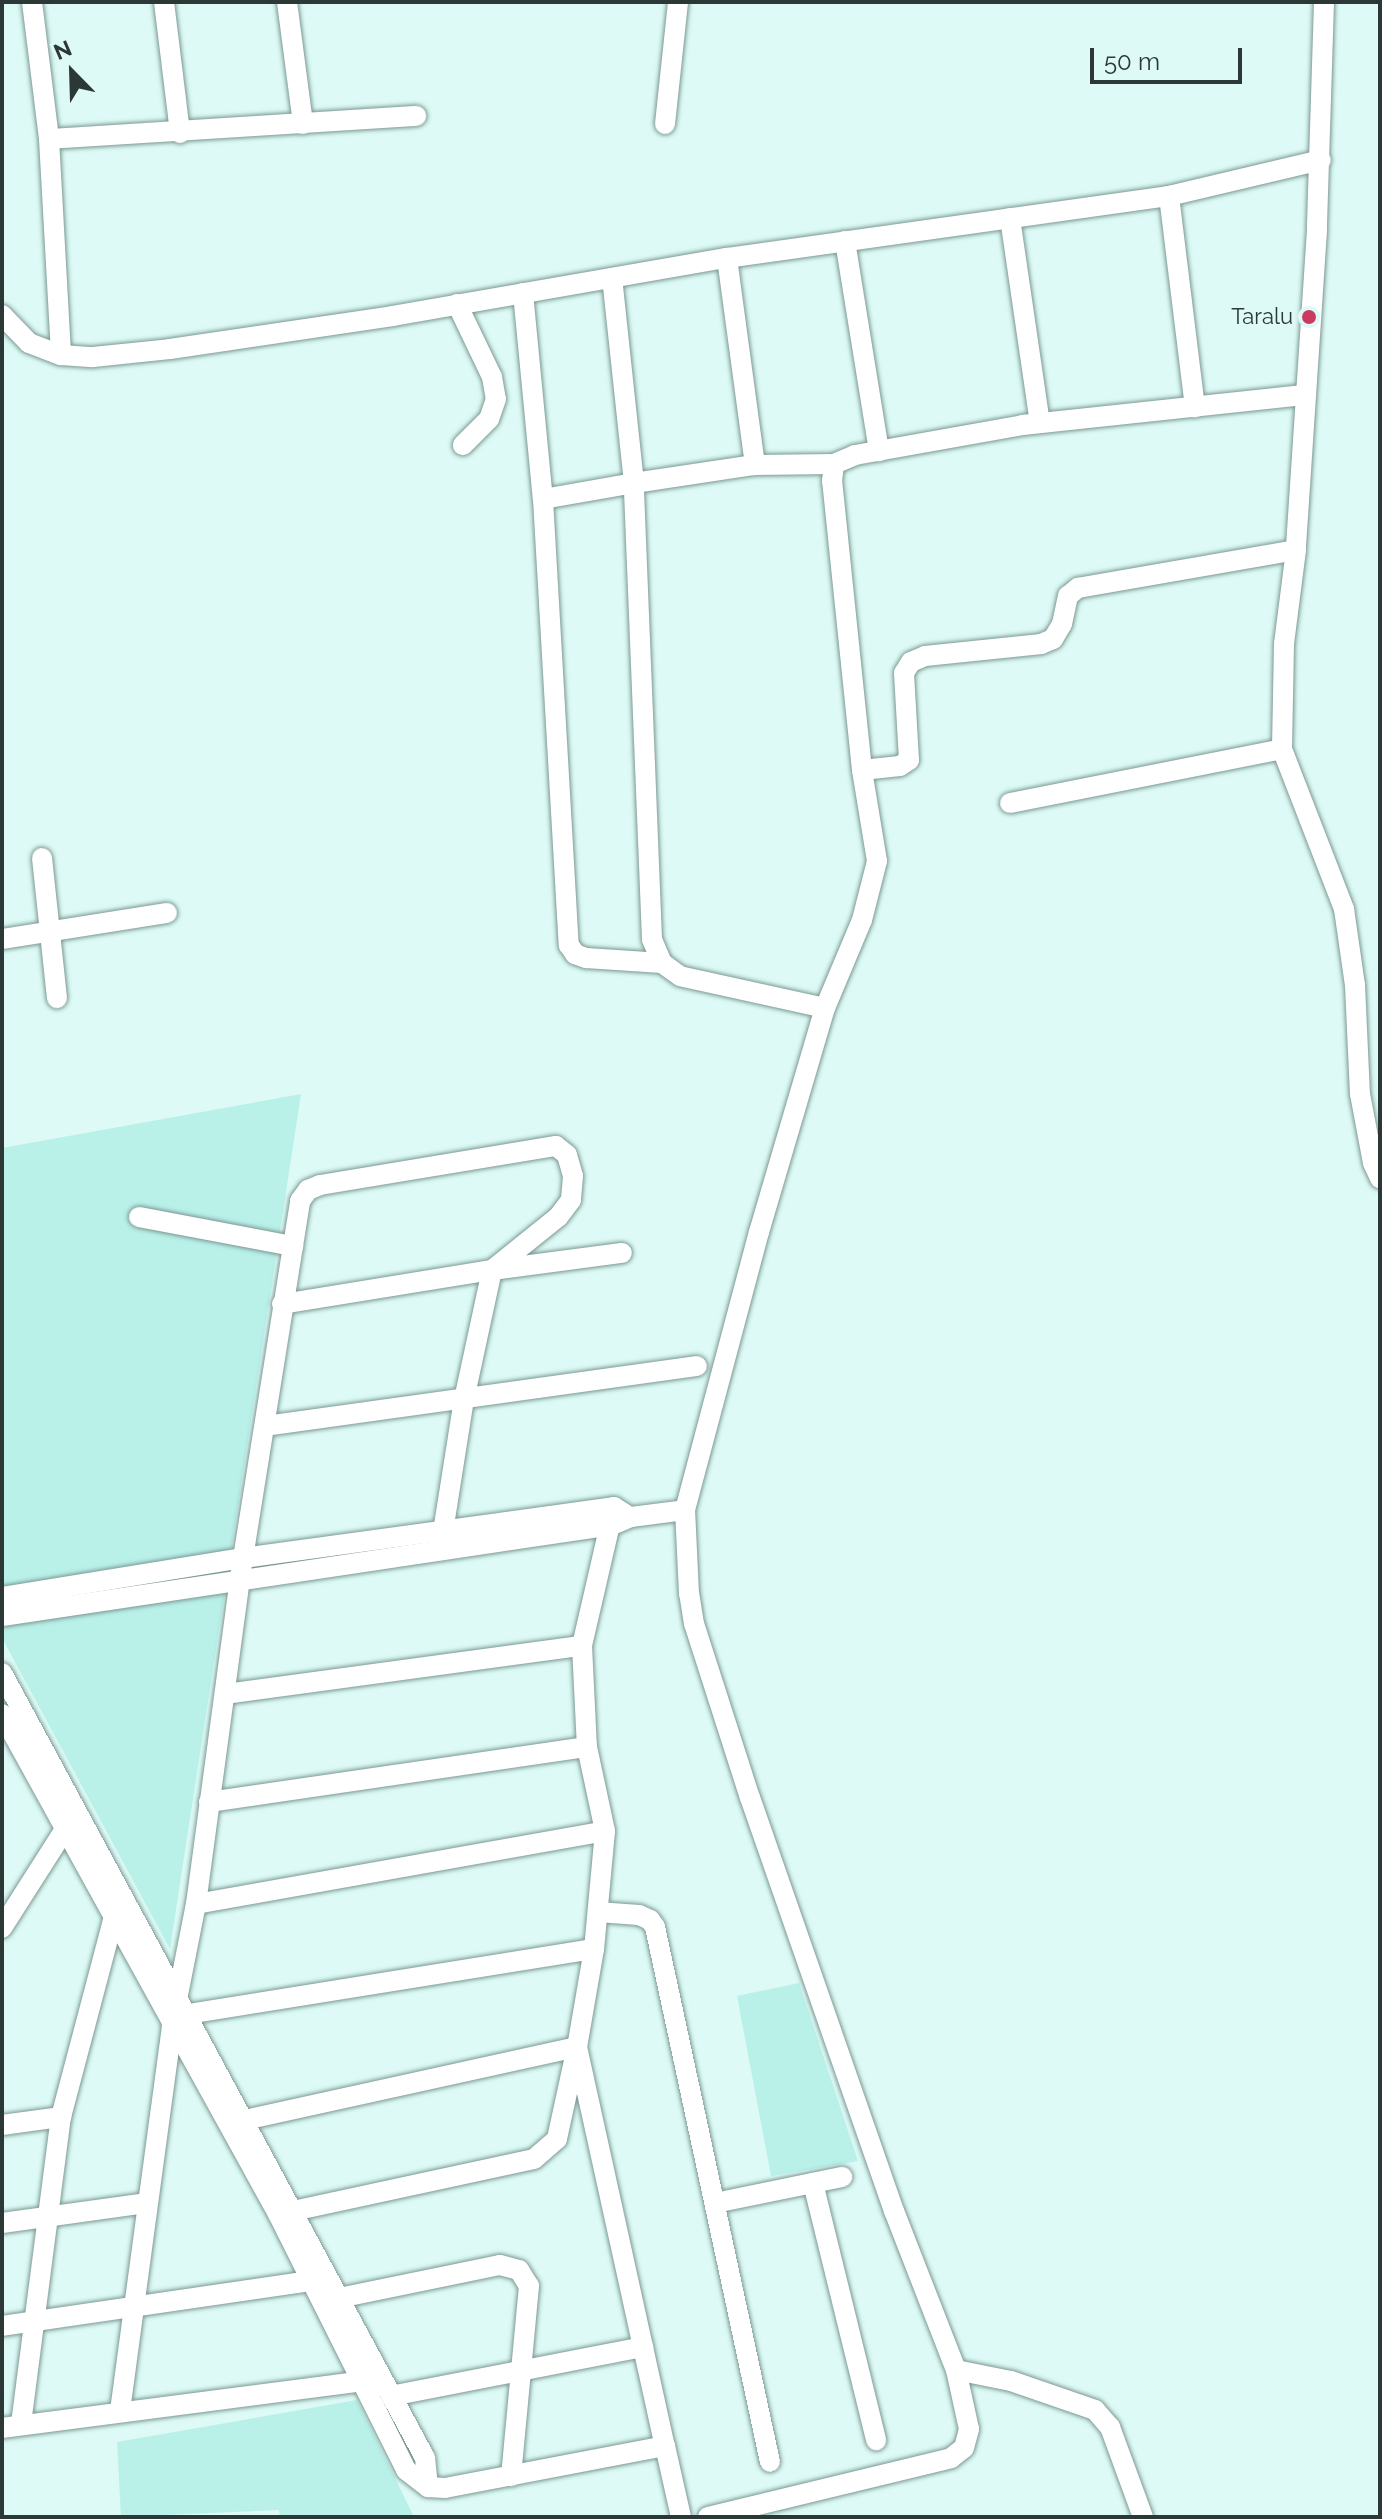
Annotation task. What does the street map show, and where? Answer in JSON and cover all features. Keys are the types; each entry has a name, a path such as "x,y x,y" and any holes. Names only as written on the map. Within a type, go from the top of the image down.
{"street":[{"path":"32,2 49,139 61,355"},
{"path":"164,2 180,133"},
{"path":"287,2 303,124"},
{"path":"665,124 678,2"},
{"path":"1324,2 1321,160 1296,550 1284,644 1282,749 1344,909 1355,985 1360,1094 1373,1163 1380,1178"},
{"path":"49,139 416,116"},
{"path":"2,315 29,343 61,355 93,357 170,349 727,258 1169,196 1321,160"},
{"path":"1169,196 1195,407"},
{"path":"1010,218 1040,423"},
{"path":"845,241 879,451"},
{"path":"727,258 755,465"},
{"path":"612,278 634,483 652,939 662,963 680,976 825,1008"},
{"path":"523,293 543,499 569,945 575,954 586,958 662,963"},
{"path":"457,304 492,377 496,399 489,419 463,445"},
{"path":"543,499 755,465 834,464 855,455 1040,423 1305,395"},
{"path":"708,2517 951,2458 964,2448 969,2429 956,2370 894,2211 750,1798 694,1624 689,1594 685,1510 759,1232 825,1008 862,920 877,861 862,770 832,481 834,464"},
{"path":"862,770 900,766 909,760 904,673 911,662 925,656 1041,644 1053,639 1062,624 1068,596 1078,588 1296,550"},
{"path":"1010,803 1282,749"},
{"path":"42,858 57,998"},
{"path":"2,939 167,913"},
{"path":"120,2411 146,2203 196,1904 243,1558 300,1201 308,1190 320,1185 556,1146 567,1155 571,1200 558,1217 492,1270 464,1399 441,1541"},
{"path":"139,1217 293,1246"},
{"path":"282,1304 492,1270 622,1253"},
{"path":"265,1426 697,1366"},
{"path":"2,1616 240,1579 441,1541 685,1510"},
{"path":"286,2212 534,2159 548,2151 557,2139 594,1949 605,1831 587,1747 582,1646 619,1516"},
{"path":"2,1597 243,1558 441,1541"},
{"path":"225,1694 582,1646"},
{"path":"2,1673 236,2122 339,2298 425,2458 428,2487"},
{"path":"2,1714 114,1916 179,2013"},
{"path":"209,1802 587,1747"},
{"path":"2,1928 65,1829"},
{"path":"196,1904 605,1831"},
{"path":"598,1912 639,1915 650,1920 655,1927 770,2462"},
{"path":"114,1916 61,2117 34,2322 12,2426 363,2381"},
{"path":"179,2013 594,1949"},
{"path":"236,2122 577,2047"},
{"path":"577,2047 681,2517"},
{"path":"2,2125 61,2117"},
{"path":"715,2203 842,2177"},
{"path":"813,2183 876,2440"},
{"path":"2,2223 146,2203"},
{"path":"286,2212 311,2281 406,2470 428,2487 445,2488 665,2446"},
{"path":"339,2298 500,2265 519,2270 529,2286 511,2476"},
{"path":"2,2326 311,2281"},
{"path":"391,2396 643,2347"},
{"path":"956,2370 1011,2381 1095,2410 1110,2427 1143,2517"}],"green space":[{"path":"301,1094 170,1949 2,1638 2,1148"},
{"path":"799,1983 858,2161 771,2176 737,1996"},
{"path":"357,2400 414,2517 280,2517 279,2510 121,2517 117,2442"}],"place":[{"name":"Taralu","path":"1309,317"}]}
